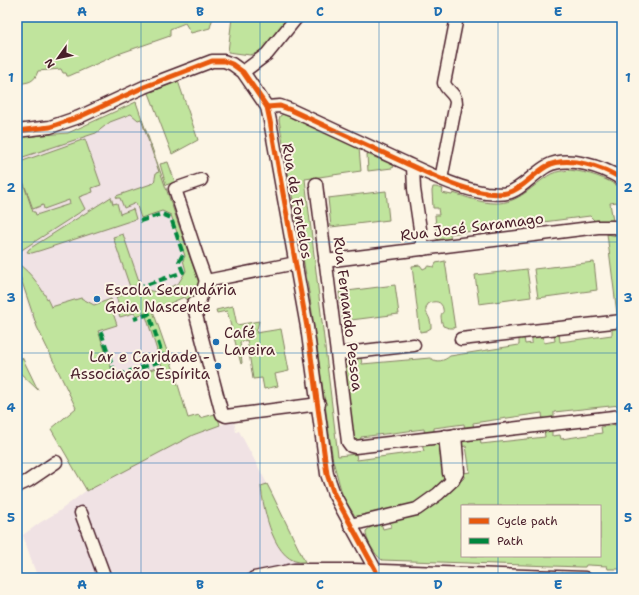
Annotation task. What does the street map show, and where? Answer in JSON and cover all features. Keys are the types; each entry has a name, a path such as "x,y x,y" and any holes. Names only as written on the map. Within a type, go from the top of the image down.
{"street":[{"path":"243,72 267,54 298,17"},
{"path":"441,179 456,103 454,94 445,88 444,83 457,17"},
{"name":"Rua de Fontelos","path":"17,131 50,127 79,117 144,87 212,61 224,61 232,64 243,72 268,107 311,350 327,474 334,494 376,571"},
{"path":"268,107 280,106 291,110 418,170 464,187 484,192 499,194 508,193 554,163 577,163 600,168 622,179"},
{"path":"418,170 423,188 427,248"},
{"path":"201,180 175,189 206,281 200,302 193,304 222,414 226,416 318,404"},
{"name":"Rua Fernando Pessoa","path":"316,184 348,442 351,446 355,447 450,436"},
{"name":"Rua José Saramago","path":"325,261 598,227 615,227 622,229"},
{"path":"206,281 296,263"},
{"path":"461,339 622,321"},
{"path":"338,354 414,345"},
{"path":"350,525 417,509 453,480 450,473 450,436 622,416"},
{"path":"17,486 28,481 56,462"},
{"path":"81,512 105,578"},
{"path":"254,578 294,570 376,571 480,576 585,578"}],"shaded area":[{"name":"Escola Secundária Gaia Nascente","path":"136,102 198,279 150,310 189,437 234,421 236,432 239,431 272,493 304,561 307,578 38,578 33,565 23,535 58,512 87,490 51,429 76,408 32,318 17,267 17,137 68,133"}],"green space":[{"path":"17,17 213,17 210,28 191,33 185,23 170,29 170,36 121,53 69,76 67,76 66,73 63,73 61,69 38,71 33,80 17,84"},
{"path":"232,17 290,17 264,51 250,55 228,52"},
{"path":"178,81 198,140 172,154 149,93"},
{"path":"136,102 200,286 197,294 188,300 184,297 153,311 173,368 188,418 199,415 200,418 215,414 214,411 216,410 220,425 193,435 87,491 51,429 76,408 37,327 17,263 28,272 37,283 51,307 81,298 94,305 111,299 113,306 111,307 117,325 98,331 116,381 162,366 145,313 136,316 134,313 120,317 117,310 120,308 116,297 141,289 157,292 178,284 186,271 183,260 185,256 171,215 162,211 141,218 136,203 124,208 120,198 117,198 116,196 154,183 156,173 159,172 141,119 138,120 131,114 110,122 96,133 17,159 17,137 68,133"},
{"path":"283,114 359,148 361,171 305,179 338,456 356,454 357,460 424,451 422,445 441,443 446,482 415,507 357,519 343,497 333,461 310,298 279,120 280,116"},
{"path":"85,139 101,185 92,188 93,192 79,197 85,209 17,253 17,163","holes":["18,167 33,209 43,205 44,209 69,200 70,204 36,215 35,212 33,212"]},
{"path":"367,154 393,165 394,167 368,171"},
{"path":"168,162 175,182 166,185 160,164"},
{"path":"569,170 597,176 622,189 622,220 620,220 617,202 610,203 613,221 597,223 590,216 450,234 451,241 439,242 437,239 435,215 439,215 438,208 433,208 433,187 443,189 442,193 452,195 453,193 474,200 495,203 504,202 525,193 551,174"},
{"path":"386,191 389,220 331,227 328,198"},
{"path":"111,197 113,204 117,203 120,214 133,209 136,219 42,250 32,253 27,252 29,249"},
{"path":"123,234 140,284 130,287 113,237"},
{"path":"607,234 622,237 622,314 617,314"},
{"path":"445,261 455,328 443,326 441,316 443,312 442,306 437,302 433,302 428,304 426,309 431,328 420,332 412,266 420,265 423,269 429,266 434,267 436,263"},
{"path":"594,262 597,290 538,298 534,269"},
{"path":"527,269 531,297 479,304 475,275"},
{"path":"395,285 399,314 343,321 339,292"},
{"path":"233,306 237,325 259,321 256,333 281,329 289,371 275,374 278,386 264,389 262,378 253,379 247,340 240,342 241,364 227,311 217,313 216,310"},
{"path":"619,326 619,333 622,333 622,412 620,411 620,405 554,412 554,420 543,422 542,413 473,423 474,430 465,431 464,424 434,428 434,435 425,436 424,429 361,437 360,443 352,445 343,362 344,359 350,359 352,365 357,364 357,358 361,358 362,364 430,358 440,361 450,356 519,345 519,337 524,337 525,344 532,343 532,336 543,335 544,343 555,341 554,334 559,333 560,342 612,335 612,327"},
{"path":"22,357 38,390 17,370"},
{"path":"622,424 622,569 608,569 607,566 588,565 581,567 382,560 371,547 366,531 372,526 381,523 383,529 391,527 390,520 419,515 460,482 464,478 464,473 470,472 466,446 460,447 462,441 480,438 481,444 545,437 544,430 552,430 552,436 560,435 561,439 602,433 601,427"},
{"path":"267,484 305,562 294,561 285,555 278,546 272,534 264,508 261,486"}],"marked path":[{"path":"140,221 162,214 171,218 183,254 179,262 183,272 143,286"},
{"path":"101,332 116,376 164,360 149,314 134,319"}],"cycle path":[{"path":"17,131 50,127 79,117 144,87 212,61 224,61 232,64 243,72 267,107 270,121 307,327 327,474 334,494 376,571"},
{"path":"267,107 280,106 291,110 442,180 475,191 486,193 507,193 522,185 547,166 565,162 585,164 605,170 622,179"}],"place":[{"name":"Escola Secundária Gaia Nascente","path":"97,299"},
{"name":"Café Lareira","path":"216,342"},
{"name":"Lar e Caridade - Associação Espírita","path":"218,366"}]}
